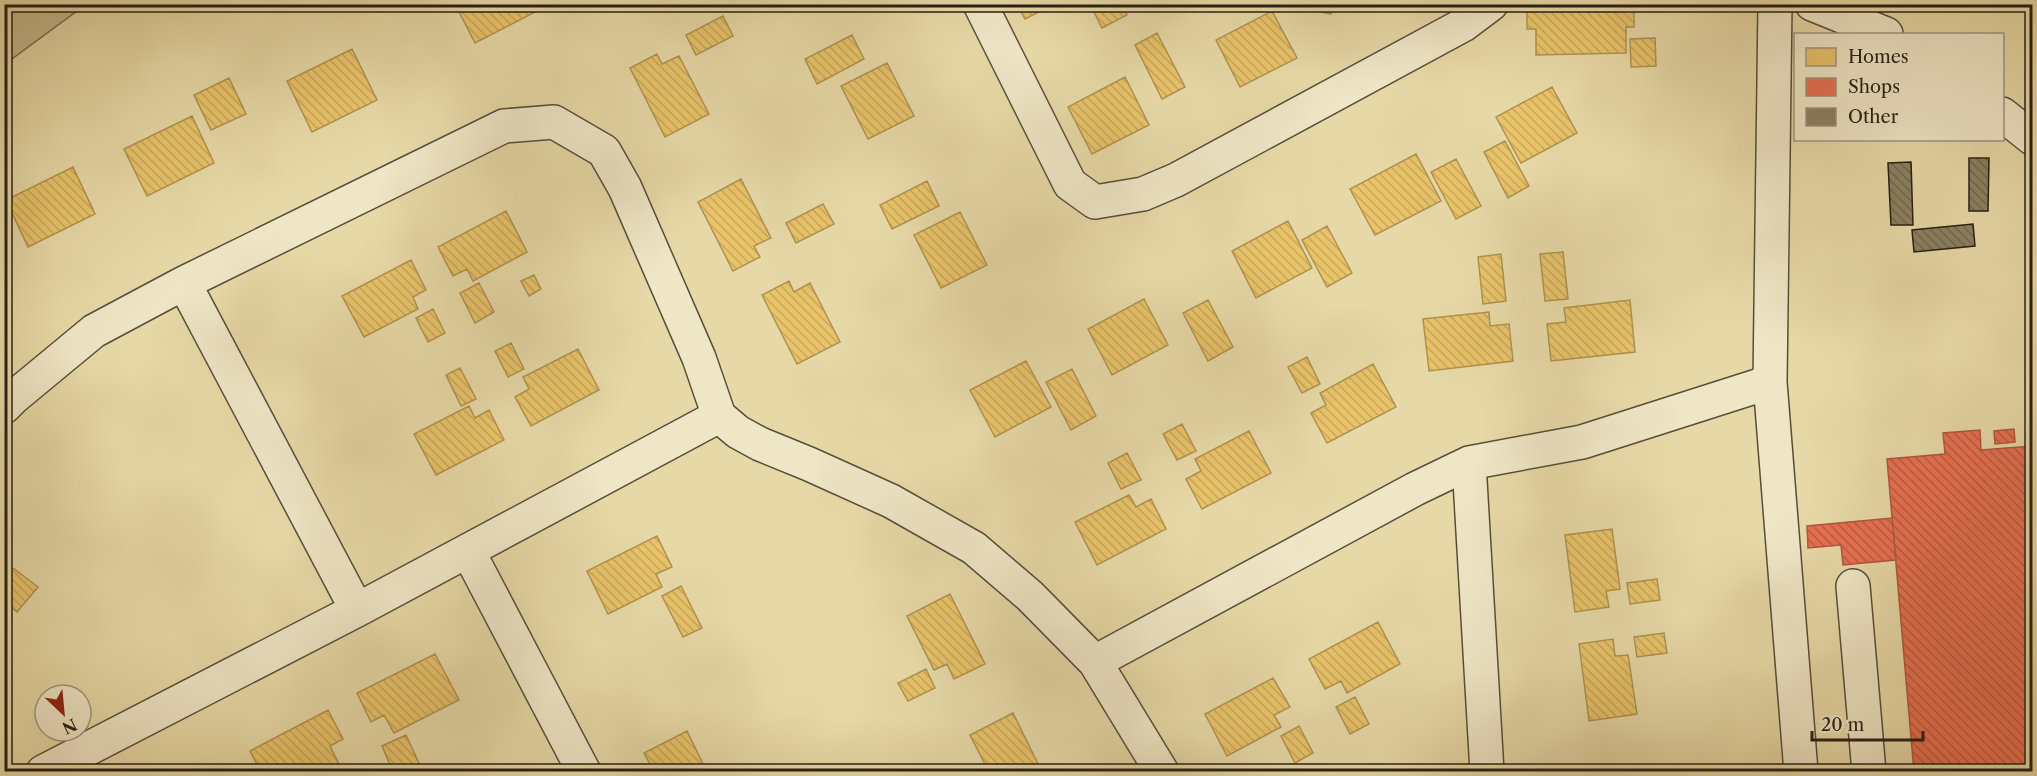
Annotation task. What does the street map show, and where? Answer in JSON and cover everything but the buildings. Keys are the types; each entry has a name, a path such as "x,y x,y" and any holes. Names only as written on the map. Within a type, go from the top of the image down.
{"street":[{"path":"980,4 1070,184 1095,202 1143,194 1176,180 1463,25 1491,4"},
{"path":"1775,4 1770,382 1801,771"},
{"path":"1812,4 1884,33"},
{"path":"4,407 94,331 184,283 504,126 554,122 604,151 625,188 699,358 719,416 738,432 760,444 891,501 974,548 1030,596 1095,662 1162,771"},
{"path":"184,283 357,610"},
{"path":"1095,662 1415,489 1469,464 1582,442 1770,382"},
{"path":"43,771 357,610 719,416"},
{"path":"1469,464 1487,771"},
{"path":"468,551 584,771"},
{"path":"1853,586 1869,771"}],"shaded area":[{"path":"5,4 85,4 85,5 5,64"}]}
